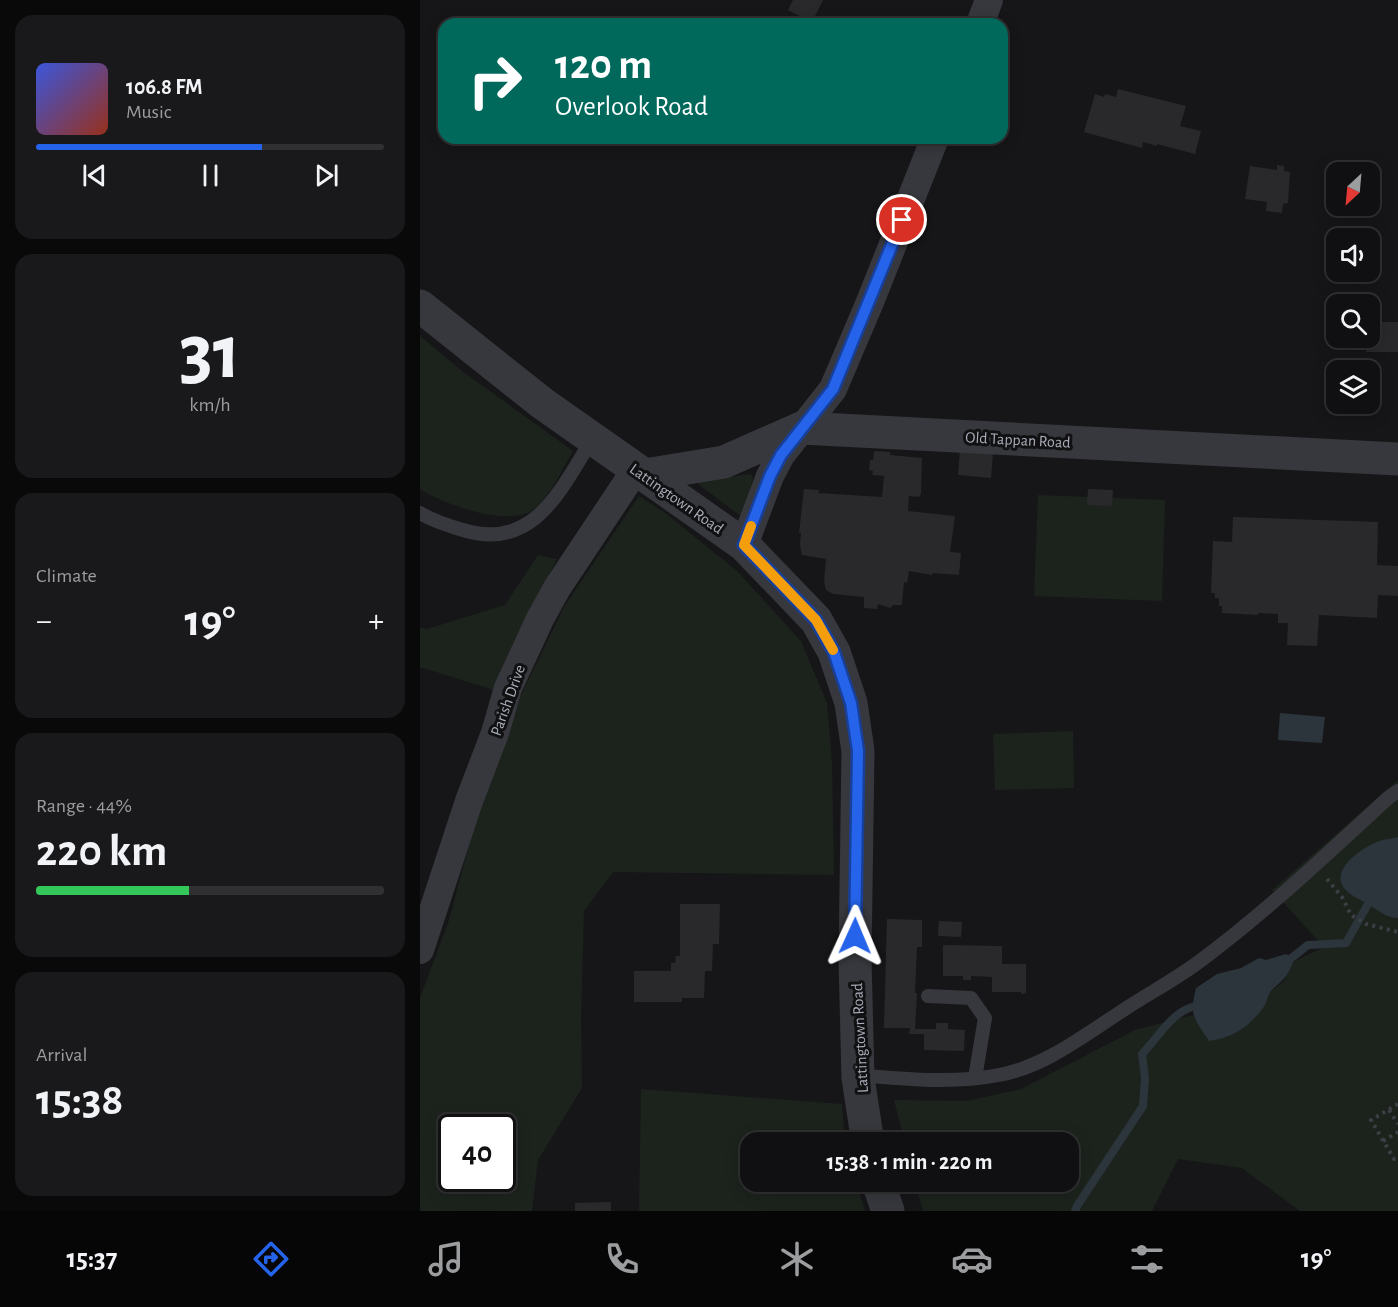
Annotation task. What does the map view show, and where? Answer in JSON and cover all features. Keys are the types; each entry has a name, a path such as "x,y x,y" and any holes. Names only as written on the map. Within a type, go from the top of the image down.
{"street":[{"path":"982,18 989,0"},
{"path":"744,545 770,476 781,455 833,389 933,144"},
{"name":"Lattingtown Road","path":"420,306 542,404 744,545 816,620 834,652 851,703 858,751 855,959 858,1075 866,1132"},
{"name":"Old Tappan Road","path":"641,472 724,462 801,428 1398,459"},
{"name":"Parish Drive","path":"420,950 512,678 557,588 641,472"},
{"path":"881,1192 888,1211"}],"lane":[{"path":"420,513 478,535 502,534 521,528 539,517 555,497 593,438"},
{"path":"858,1075 914,1080 998,1076 1017,1071 1082,1038 1195,964 1286,892 1398,791"},
{"path":"928,996 971,998 985,1018 975,1078"}],"path":[{"path":"1316,863 1342,897 1351,915 1366,924 1398,932"},
{"path":"1398,1104 1371,1120 1394,1159 1398,1157"},
{"path":"1389,1110 1398,1124"},
{"path":"1383,1141 1398,1132"}],"shaded area":[{"path":"420,336 462,371 573,451 551,490 534,509 523,514 494,515 445,502 420,489"},
{"path":"750,474 753,478 744,514 741,516 698,484 700,481"},
{"path":"1038,495 1165,500 1162,601 1034,596"},
{"path":"639,496 664,512 737,571 801,641 827,703 832,762 834,875 613,872 584,911 582,1088 538,1160 532,1211 420,1211 420,998 449,920 479,808 521,695 564,607"},
{"path":"538,555 557,559 494,690 420,667 420,627 427,629 505,605"},
{"path":"1280,713 1325,717 1322,743 1278,740"},
{"path":"1073,731 1074,788 995,790 993,734"},
{"path":"1398,780 1398,1211 1300,1211 1242,1168 1178,1159 1152,1211 923,1211 918,1192 1079,1192 1079,1132 902,1132 894,1100 966,1101 1021,1089 1135,1030 1193,1015 1209,1041 1265,1005 1269,993 1284,981 1293,962 1324,947 1272,890"},
{"path":"1398,837 1398,918 1394,918 1352,895 1344,888 1341,873 1351,859 1365,848 1379,841"},
{"path":"1286,954 1292,957 1291,968 1284,979 1271,991 1258,1015 1233,1034 1209,1041 1194,1016 1196,988 1217,974 1241,968 1259,958 1266,960"},
{"path":"641,1089 842,1104 844,1132 740,1132 740,1192 859,1192 865,1211 639,1211"}],"building":[{"path":"793,0 823,0 814,18 804,18 788,10"},
{"path":"1118,89 1186,106 1180,126 1201,131 1195,154 1143,142 1142,148 1084,132 1095,94 1116,97"},
{"path":"1277,165 1284,166 1284,171 1290,172 1288,203 1283,204 1282,213 1266,211 1267,202 1245,199 1250,166 1277,170"},
{"path":"1380,322 1398,322 1398,352 1366,352 1366,348 1380,348"},
{"path":"960,450 993,453 991,478 958,475"},
{"path":"874,451 922,458 921,494 919,497 909,496 908,511 955,516 950,552 961,553 959,575 933,573 932,575 909,571 907,583 904,582 902,605 893,605 890,608 878,604 877,609 864,608 864,597 833,594 826,590 824,582 826,559 802,555 801,533 799,533 804,489 819,490 818,493 882,497 884,476 872,475 873,471 869,470"},
{"path":"1088,489 1113,490 1112,506 1087,505"},
{"path":"1233,517 1378,522 1377,565 1398,566 1398,596 1378,595 1377,618 1319,615 1317,646 1287,645 1288,623 1278,623 1278,614 1222,613 1219,598 1215,598 1215,593 1211,593 1213,541 1232,542"},
{"path":"680,904 720,904 719,944 713,944 712,971 705,971 704,998 682,998 682,1002 634,1002 634,971 671,971 671,963 675,963 676,956 680,956"},
{"path":"887,919 922,920 922,947 917,947 915,1029 936,1029 936,1023 948,1023 948,1029 965,1030 964,1051 924,1050 924,1034 909,1034 910,1028 884,1028"},
{"path":"939,921 962,922 961,937 938,936"},
{"path":"943,945 1002,946 1002,964 1026,964 1026,993 992,992 992,977 971,976 971,980 963,980 963,976 943,976"},
{"path":"611,1202 611,1211 575,1211 575,1203"}],"waterway":[{"path":"1285,963 1308,945 1346,943 1368,904"},
{"path":"1075,1211 1143,1106 1145,1078 1142,1054 1182,1011 1201,1005"}],"slow traffic":[{"path":"751,526 744,545 816,620 833,650"}],"route":[{"path":"855,936 858,751 851,703 834,652 816,620 744,545 770,476 781,455 833,389 902,220"}]}
